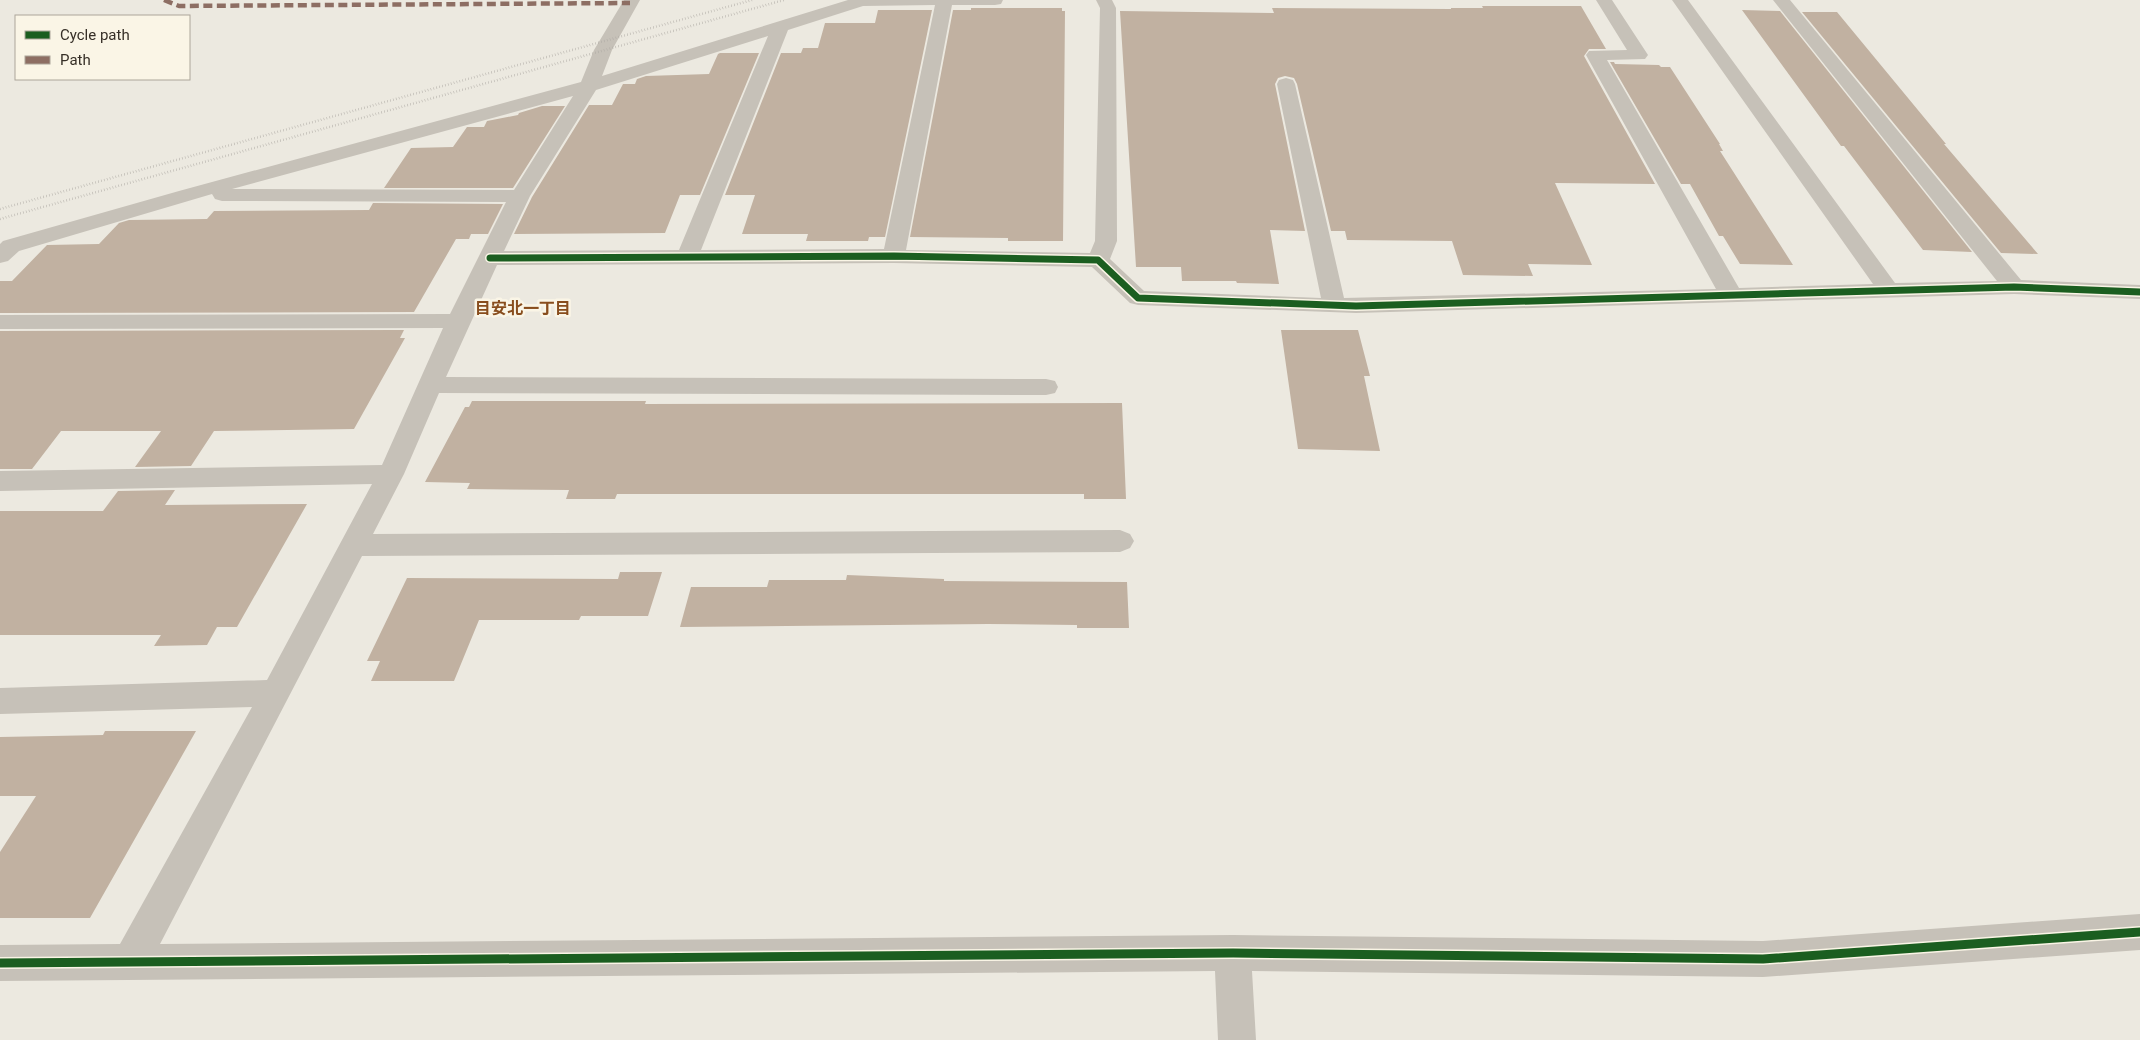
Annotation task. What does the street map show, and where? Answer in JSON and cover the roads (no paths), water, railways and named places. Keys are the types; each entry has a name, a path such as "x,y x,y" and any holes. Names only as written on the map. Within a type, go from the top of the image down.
{"street":[{"path":"130,962 276,693 390,474 458,321 520,196 589,86 603,50 632,0"},
{"path":"0,256 11,246 186,195 589,86 862,0 994,0"},
{"path":"1098,260 1106,241 1108,8 1104,0"},
{"path":"1604,0 1639,55 1595,55 1732,296"},
{"path":"1680,0 1890,291"},
{"path":"1780,0 2014,288"},
{"path":"894,256 944,1"},
{"path":"687,257 781,25"},
{"path":"1286,84 1334,305"},
{"path":"186,195 520,196"},
{"path":"490,258 894,256 1098,260 1138,298 1334,305 2014,288 2140,292"},
{"path":"0,322 458,321"},
{"path":"429,385 1046,387"},
{"path":"0,481 390,474"},
{"path":"353,546 1120,541"},
{"path":"0,701 276,693"},
{"path":"0,963 1233,953 1763,959 2140,932"},
{"path":"1233,953 1237,1040"}],"railway":[{"path":"0,209 752,0"},
{"path":"0,219 784,0"}],"district":[{"name":"目安北一丁目","path":"523,308"}]}
